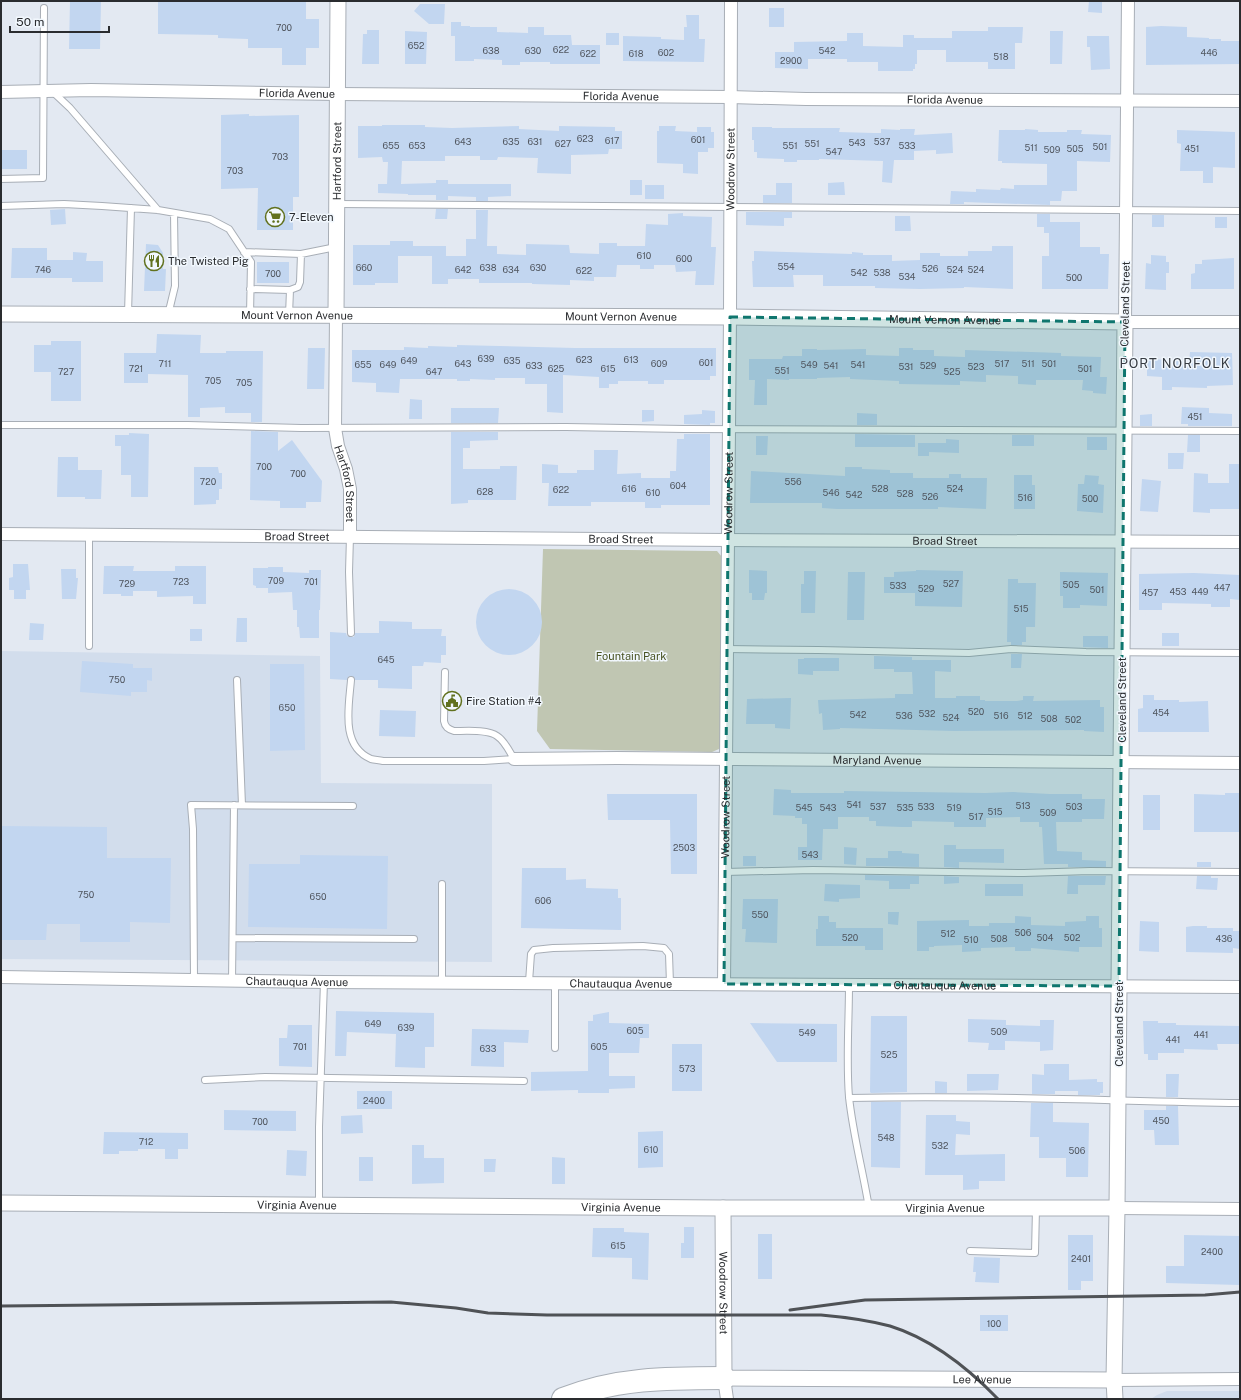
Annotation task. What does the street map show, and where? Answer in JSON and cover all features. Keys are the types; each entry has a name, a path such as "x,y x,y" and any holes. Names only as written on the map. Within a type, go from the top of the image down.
{"highway":[{"path":"563,1399 608,1386 639,1380 724,1378"}],"street":[{"name":"Hartford Street","path":"338,1 335,428 338,446 346,469 350,489 350,536"},
{"name":"Woodrow Street","path":"724,984 730,317 731,1"},
{"name":"Cleveland Street","path":"1115,1399 1114,1380 1118,1208 1128,1"},
{"name":"Florida Avenue","path":"1,92 91,90 337,94 730,97 814,100 1240,101"},
{"name":"Mount Vernon Avenue","path":"1,314 730,317 1240,322"},
{"name":"Broad Street","path":"1,534 728,540 1123,540 1240,542"},
{"name":"Maryland Avenue","path":"514,759 617,758 1240,763"},
{"name":"Chautauqua Avenue","path":"1,978 324,982 555,982 1240,987"},
{"name":"Virginia Avenue","path":"1,1203 723,1208 1118,1208 1240,1210"},
{"name":"Woodrow Street","path":"723,1208 724,1378"},
{"name":"Lee Avenue","path":"724,1378 1114,1380 1240,1379"},
{"path":"724,1378 727,1399"}],"lane":[{"path":"1,178 43,178 48,91 44,8"},
{"path":"48,91 70,108 158,210"},
{"path":"1,206 64,204 131,208 158,210 210,219 228,229 250,262 250,315"},
{"path":"336,204 1240,211"},
{"path":"128,314 131,208"},
{"path":"168,314 175,286 174,213"},
{"path":"244,252 301,254 336,247"},
{"path":"250,289 290,290 298,287 300,282 301,254"},
{"path":"289,315 290,290"},
{"path":"1,425 188,425 301,428 566,427 1240,431"},
{"path":"89,534 89,646"},
{"path":"350,536 349,572 351,633"},
{"path":"727,649 969,653 1011,649 1086,652 1240,653"},
{"path":"350,680 349,732 353,743 361,752 371,759 383,761 484,761 514,759 502,740 492,733 454,731 449,730 445,726 445,672"},
{"path":"237,680 242,805"},
{"path":"194,980 193,829 191,805 353,806"},
{"path":"232,981 234,805"},
{"path":"725,872 813,870 1024,873 1090,871 1240,872"},
{"path":"442,884 442,982"},
{"path":"233,938 414,940"},
{"path":"529,982 531,954 534,950 553,948 643,946 664,948 669,954 670,984"},
{"path":"319,1206 320,1077 324,982"},
{"path":"555,982 555,1048"},
{"path":"849,985 849,1098 854,1133 865,1181 869,1208"},
{"path":"206,1080 265,1077 320,1077 524,1081"},
{"path":"849,1098 893,1097 1240,1103"},
{"path":"970,1250 1035,1253 1036,1208"}],"highlighted area":[{"path":"730,317 1125,322 1119,986 724,984"}],"shaded area":[{"path":"1,651 320,656 321,783 492,784 492,962 1,959"},
{"path":"1167,1391 1240,1391 1240,1399 1151,1399"}],"green space":[{"name":"Fountain Park","path":"543,549 717,551 722,557 721,746 719,749 712,752 550,749 537,731"}],"building":[{"path":"70,1 101,1 100,49 69,49"},
{"path":"158,1 306,1 306,19 319,19 319,48 306,48 306,65 282,65 282,48 248,48 248,39 218,38 218,35 158,34"},
{"path":"1089,1 1102,1 1102,13 1088,12"},
{"path":"420,4 445,4 444,24 429,24 414,11"},
{"path":"769,8 784,8 784,27 769,27"},
{"path":"686,15 699,15 699,39 705,39 704,62 623,61 623,36 661,37 661,39 684,40 684,27 687,27"},
{"path":"451,22 461,22 461,26 470,27 497,27 497,32 528,33 528,27 544,27 544,35 571,35 572,45 600,45 600,64 550,64 550,62 520,62 520,65 502,65 502,60 474,59 474,61 455,61 455,36 451,36"},
{"path":"988,27 1023,27 1022,43 1015,43 1015,69 988,69 988,62 946,62 946,50 917,50 917,64 915,64 915,69 913,69 913,71 878,71 878,62 847,62 847,59 808,59 808,69 775,68 775,52 794,52 794,42 847,41 847,33 863,33 863,46 903,47 903,35 914,35 914,38 952,38 952,31 988,31"},
{"path":"1146,27 1187,27 1187,37 1221,39 1221,41 1240,41 1240,64 1146,65"},
{"path":"367,30 379,30 379,64 362,64 363,34 367,34"},
{"path":"405,31 427,32 426,64 405,64"},
{"path":"1050,31 1063,31 1062,64 1050,64"},
{"path":"606,33 619,33 619,45 606,45"},
{"path":"1087,36 1109,36 1110,69 1091,70 1090,47 1087,47"},
{"path":"249,114 249,116 299,115 299,197 293,197 293,230 257,230 258,188 221,189 221,115"},
{"path":"425,125 425,127 452,128 519,126 519,129 559,131 559,126 615,127 615,131 622,131 622,149 609,149 608,154 571,155 571,174 537,173 538,158 498,157 497,160 480,160 480,156 445,156 445,161 402,161 401,184 436,183 436,180 448,180 448,184 511,184 511,196 488,197 488,201 476,201 476,197 448,196 448,200 436,200 436,195 378,193 378,184 387,184 388,162 383,162 382,157 358,158 358,126"},
{"path":"659,126 676,126 675,131 697,132 697,127 711,127 711,132 714,132 714,148 708,148 708,152 698,152 698,174 683,173 683,164 657,163 657,131 659,131"},
{"path":"752,127 840,128 839,132 874,133 881,133 881,129 915,129 914,135 952,133 953,153 936,154 936,150 914,151 914,160 894,160 892,183 882,182 883,161 819,159 784,162 784,159 757,158 757,152 754,152 754,140 752,140"},
{"path":"999,130 1038,130 1038,132 1067,132 1067,130 1082,130 1081,134 1111,135 1110,162 1077,161 1077,191 1062,191 1061,201 1050,201 1050,205 964,202 964,204 950,204 951,191 976,192 976,189 1014,189 1014,185 1047,185 1047,164 1002,163 1002,161 998,161"},
{"path":"1177,130 1235,132 1235,168 1213,167 1213,183 1203,183 1203,171 1180,171 1181,144 1177,143"},
{"path":"1,150 27,150 27,169 1,169"},
{"path":"630,180 642,180 642,195 630,195"},
{"path":"844,182 845,195 828,195 828,183"},
{"path":"776,183 792,183 792,203 763,203 763,195 776,195"},
{"path":"645,185 664,185 664,199 645,199"},
{"path":"65,209 66,224 51,225 50,210"},
{"path":"436,209 448,209 447,219 435,219"},
{"path":"476,210 488,210 487,246 497,246 497,254 526,255 526,244 569,245 570,253 599,254 599,243 617,243 617,246 645,246 646,224 668,225 668,214 683,213 683,216 712,217 711,247 716,247 714,285 695,285 696,271 676,272 675,265 654,265 654,269 640,269 640,265 617,265 616,277 594,277 594,281 570,280 570,285 479,283 479,279 448,279 448,284 432,284 432,256 398,256 398,283 353,285 353,245 390,245 390,241 413,241 413,246 446,246 446,256 466,256 466,239 476,239"},
{"path":"746,212 792,212 792,218 784,218 784,226 746,225"},
{"path":"1037,214 1050,214 1050,222 1080,222 1080,247 1100,247 1100,254 1109,254 1108,289 1042,289 1042,256 1049,256 1049,233 1044,233 1044,227 1037,227"},
{"path":"1152,215 1164,215 1164,227 1152,227"},
{"path":"895,216 910,216 911,231 895,231"},
{"path":"1215,217 1227,217 1227,228 1215,228"},
{"name":"The Twisted Pig","path":"146,244 158,245 163,253 163,269 166,269 165,291 144,291"},
{"path":"992,246 1013,246 1013,289 964,287 920,289 875,288 875,286 823,286 823,275 793,275 794,287 753,287 752,261 754,261 754,251 852,254 852,252 863,253 863,255 892,255 892,261 920,260 920,253 940,253 940,256 968,256 968,251 992,251"},
{"path":"12,248 47,248 47,260 73,260 73,252 87,253 86,261 103,261 103,282 72,282 72,278 11,278"},
{"path":"1151,255 1166,256 1166,262 1169,262 1169,273 1166,273 1166,290 1145,289 1146,263 1151,264"},
{"path":"1234,258 1234,289 1191,289 1191,274 1195,273 1195,264 1202,264 1202,260"},
{"path":"257,262 289,262 289,283 257,283"},
{"path":"157,334 201,335 200,353 263,351 262,422 251,422 251,413 225,413 225,407 200,408 200,417 188,417 188,375 148,374 148,383 124,383 124,353 156,353"},
{"path":"51,341 81,341 81,401 51,401 51,372 34,372 34,345 51,345"},
{"path":"457,345 575,348 716,348 716,376 710,376 710,380 664,380 664,384 648,384 648,381 618,381 618,384 609,384 609,388 599,388 599,377 563,375 563,413 547,412 547,384 525,384 525,378 495,378 495,380 470,379 470,381 457,381 457,379 400,379 399,393 376,392 376,383 352,382 352,350 404,350 404,347 457,347"},
{"path":"308,348 325,348 324,389 307,389"},
{"path":"899,348 934,350 934,356 965,357 965,350 1061,353 1061,356 1101,357 1100,377 1107,377 1106,394 1082,390 1083,380 1036,380 1036,385 1018,384 1018,376 986,375 986,382 960,381 960,385 899,384 899,381 850,379 850,377 789,380 767,379 767,405 754,405 755,380 749,380 749,359 782,359 783,356 802,356 802,349 866,349 866,355 899,356"},
{"path":"1190,352 1232,353 1233,385 1207,386 1207,388 1172,387 1172,390 1162,390 1162,377 1147,376 1147,360 1153,359 1189,362"},
{"path":"410,399 422,400 422,419 409,419"},
{"path":"1182,407 1209,408 1209,413 1232,414 1232,426 1188,426 1188,424 1181,424"},
{"path":"451,408 499,408 498,423 451,423"},
{"path":"642,410 654,410 654,421 642,422"},
{"path":"702,410 715,411 715,423 710,423 710,425 684,424 684,415 702,414"},
{"path":"857,413 877,414 877,425 857,425"},
{"path":"1152,414 1152,426 1140,426 1140,415"},
{"path":"251,431 278,432 278,451 292,440 322,481 321,502 306,502 306,508 280,508 280,501 250,500"},
{"path":"451,432 498,432 498,440 470,441 470,448 463,448 463,469 500,469 500,466 517,466 516,500 468,500 468,503 451,504"},
{"path":"129,433 149,434 148,497 131,497 131,475 121,475 121,446 115,446 115,435 129,435"},
{"path":"684,434 710,434 710,505 661,505 661,508 645,508 645,502 591,502 591,506 548,506 549,483 542,483 542,464 558,465 558,473 577,473 577,470 594,470 594,450 618,450 617,474 641,473 641,478 670,478 670,471 676,471 677,439 684,439"},
{"path":"855,434 915,435 915,447 855,447"},
{"path":"1012,435 1034,435 1034,446 1012,446"},
{"path":"1188,435 1200,435 1200,452 1187,452"},
{"path":"756,436 768,436 767,455 756,455"},
{"path":"1087,437 1107,437 1107,450 1087,450"},
{"path":"946,439 959,440 959,453 929,452 929,456 918,456 918,443 946,443"},
{"path":"1168,453 1184,453 1183,469 1168,469"},
{"path":"58,457 78,457 78,470 102,470 101,499 85,499 85,497 57,497"},
{"path":"1229,464 1240,464 1240,509 1210,509 1210,513 1193,512 1194,473 1208,474 1208,483 1229,483"},
{"path":"194,467 218,467 219,473 222,473 222,489 219,489 219,500 216,500 216,504 194,505"},
{"path":"845,467 890,470 890,473 913,473 913,478 949,478 949,474 961,474 961,478 987,478 986,509 938,507 938,509 837,509 822,508 822,503 750,503 751,471 845,476"},
{"path":"1014,475 1032,475 1032,485 1035,485 1035,509 1014,509"},
{"path":"1085,475 1099,476 1098,484 1104,485 1103,513 1077,511 1078,484 1084,484"},
{"path":"1142,479 1161,481 1158,512 1140,511"},
{"path":"13,564 28,564 30,590 26,590 26,599 14,599 14,590 9,590 9,578 13,577"},
{"path":"104,566 134,566 133,571 175,571 175,566 206,566 206,604 193,604 193,596 157,597 157,591 133,591 133,596 103,594"},
{"path":"283,567 283,572 309,573 309,570 321,570 319,638 300,638 299,627 297,627 297,610 293,610 292,592 268,593 268,588 256,588 256,586 253,585 253,568"},
{"path":"61,569 76,569 76,578 78,578 76,599 62,599"},
{"path":"749,570 767,571 767,593 765,593 764,600 752,600 752,593 749,593"},
{"path":"916,570 963,571 962,607 915,606 915,593 884,593 884,577 894,577 894,572"},
{"path":"804,571 816,571 815,613 801,613 801,584 804,584"},
{"path":"848,572 865,572 864,620 847,620"},
{"path":"1060,572 1108,573 1107,606 1080,605 1080,608 1063,608 1063,596 1060,596"},
{"path":"1194,573 1240,575 1240,600 1230,599 1230,607 1211,607 1211,604 1162,603 1162,610 1139,610 1139,574"},
{"path":"1008,579 1018,579 1018,583 1036,583 1035,627 1026,627 1026,642 1022,642 1022,645 1011,645 1011,642 1007,642"},
{"path":"502,589 516,589 528,594 537,603 542,615 540,635 533,646 516,655 502,655 490,650 481,641 476,629 476,615 481,603 490,594"},
{"path":"237,618 247,618 247,642 236,642"},
{"path":"379,621 412,622 412,629 442,629 441,636 446,636 446,655 441,655 441,663 424,662 423,666 412,666 412,689 378,688 378,680 355,680 352,676 349,676 347,680 330,679 330,632 346,633 347,636 351,637 354,637 355,633 379,633"},
{"path":"30,623 44,624 43,640 29,640"},
{"path":"190,629 202,629 202,641 190,641"},
{"path":"1162,633 1179,633 1179,646 1162,646"},
{"path":"1083,636 1108,636 1108,648 1083,647"},
{"path":"1011,654 1022,654 1021,668 1011,668"},
{"path":"874,656 912,657 912,660 951,660 951,672 935,671 935,698 980,696 980,700 985,701 1017,701 1023,700 1023,696 1034,696 1033,701 1100,700 1100,707 1104,707 1104,732 1084,730 954,731 840,728 823,730 822,713 819,714 818,700 895,698 895,694 913,694 912,672 894,672 894,669 874,669"},
{"path":"839,658 839,671 813,671 813,675 798,674 798,659"},
{"path":"82,661 133,664 133,668 152,668 152,681 147,680 147,692 131,692 131,696 80,692"},
{"path":"270,664 304,664 305,750 270,751"},
{"path":"1143,695 1154,695 1154,700 1179,700 1179,702 1208,701 1209,732 1138,732 1138,709 1143,708"},
{"path":"791,698 790,729 775,728 775,724 746,724 747,699"},
{"path":"380,710 416,711 415,737 379,736"},
{"path":"774,789 791,790 791,793 844,793 844,791 1082,794 1082,799 1105,799 1104,819 1082,819 1082,822 1056,822 1057,851 1082,852 1082,860 1106,861 1106,867 1068,867 1068,864 1044,864 1042,827 1039,827 1039,822 1020,822 1020,817 986,818 986,827 954,827 954,822 912,821 912,827 902,827 876,826 876,821 869,821 869,817 838,817 838,829 823,829 822,860 798,860 798,847 807,847 807,824 802,824 802,818 795,818 795,816 773,815"},
{"path":"1225,793 1240,793 1240,832 1194,832 1194,794 1225,795"},
{"path":"607,794 697,794 697,874 671,874 670,820 608,820"},
{"path":"1143,795 1160,795 1160,830 1143,830"},
{"path":"1,826 107,827 107,858 171,858 170,923 130,922 130,942 80,942 80,924 47,924 46,940 1,940"},
{"path":"944,845 956,845 956,849 1004,849 1004,863 959,862 959,868 944,867"},
{"path":"844,847 857,848 856,865 844,864"},
{"path":"888,851 902,851 902,853 919,854 919,867 866,866 866,858 888,858"},
{"path":"300,855 388,856 387,929 248,927 249,864 300,864"},
{"path":"743,856 756,856 756,866 743,866"},
{"path":"1197,862 1211,862 1211,867 1197,867"},
{"path":"522,868 566,868 566,880 586,879 586,888 618,889 618,898 621,898 621,930 521,928"},
{"path":"865,875 919,876 919,884 910,884 910,889 889,889 889,881 865,880"},
{"path":"944,876 959,877 959,883 944,884"},
{"path":"1068,876 1106,876 1105,885 1078,885 1078,894 1067,894"},
{"path":"1197,876 1211,876 1211,878 1218,878 1217,890 1196,889"},
{"path":"825,884 860,885 860,898 839,899 839,902 824,901"},
{"path":"985,884 1023,884 1023,896 985,896"},
{"path":"743,899 778,899 777,943 745,942 746,929 742,929"},
{"path":"888,912 899,912 898,925 888,924"},
{"path":"818,916 829,916 829,922 836,922 836,928 883,928 883,950 865,950 865,946 816,946"},
{"path":"1015,916 1031,917 1031,925 1065,926 1065,922 1086,921 1086,916 1099,916 1099,928 1102,928 1102,947 1079,947 1079,952 1031,948 1031,951 1015,951 1015,947 981,948 981,951 962,952 962,945 934,946 929,947 929,951 917,951 917,921 969,920 969,926 989,926 989,923 1015,923"},
{"path":"1140,921 1159,922 1159,952 1139,951"},
{"path":"1207,926 1207,928 1233,928 1233,931 1240,931 1240,949 1233,948 1233,953 1186,952 1186,927"},
{"path":"336,1011 434,1013 434,1047 425,1047 425,1068 395,1067 396,1034 347,1032 346,1056 335,1056"},
{"path":"609,1012 609,1023 649,1024 649,1038 640,1038 639,1053 609,1053 609,1076 635,1076 635,1088 609,1089 609,1093 578,1093 578,1090 531,1091 531,1072 588,1071 588,1021 593,1021 593,1015"},
{"path":"871,1016 907,1016 907,1092 870,1092"},
{"path":"968,1019 1006,1020 1006,1025 1040,1026 1040,1020 1054,1020 1053,1050 1040,1051 1040,1042 1005,1041 1005,1050 988,1050 989,1043 968,1042"},
{"path":"1143,1021 1176,1023 1176,1025 1240,1026 1240,1044 1217,1044 1218,1050 1184,1049 1184,1053 1158,1053 1158,1060 1148,1060 1148,1054 1144,1054"},
{"path":"750,1023 837,1024 837,1062 777,1062"},
{"path":"288,1025 312,1025 312,1067 279,1066 279,1038 287,1038"},
{"path":"472,1029 529,1030 528,1043 504,1042 504,1067 471,1066"},
{"path":"672,1044 702,1044 702,1091 672,1091"},
{"path":"1044,1064 1069,1064 1069,1080 1097,1079 1097,1082 1103,1082 1103,1093 1100,1093 1100,1095 1078,1095 1078,1091 1055,1091 1055,1094 1032,1094 1032,1074 1044,1075"},
{"path":"967,1074 999,1074 998,1090 967,1091"},
{"path":"1166,1074 1179,1074 1178,1097 1166,1097"},
{"path":"935,1081 947,1082 947,1093 935,1093"},
{"path":"357,1091 392,1091 392,1109 357,1109"},
{"path":"871,1102 901,1102 900,1168 871,1167"},
{"path":"1031,1103 1053,1103 1053,1122 1089,1123 1088,1177 1066,1177 1066,1158 1039,1158 1039,1137 1030,1137"},
{"path":"1166,1106 1178,1106 1179,1145 1155,1145 1154,1130 1144,1130 1144,1110 1166,1110"},
{"path":"224,1110 296,1111 296,1131 224,1130"},
{"path":"362,1115 363,1133 341,1134 341,1116"},
{"path":"926,1115 956,1115 956,1121 970,1122 970,1135 956,1134 955,1155 1005,1154 1005,1181 979,1181 979,1189 963,1190 963,1175 925,1175"},
{"path":"663,1131 663,1167 638,1168 638,1132"},
{"path":"104,1132 188,1133 188,1149 178,1149 178,1159 165,1159 165,1149 138,1149 138,1151 119,1151 119,1154 103,1154"},
{"path":"412,1145 424,1145 424,1158 444,1158 444,1183 412,1184"},
{"path":"287,1150 307,1151 306,1176 286,1175"},
{"path":"359,1157 373,1157 373,1181 359,1181"},
{"path":"552,1157 565,1158 565,1184 552,1184"},
{"path":"484,1159 496,1159 495,1172 484,1172"},
{"path":"684,1227 694,1227 694,1258 681,1258 681,1243 684,1243"},
{"path":"593,1228 624,1228 624,1232 649,1233 648,1280 632,1279 632,1258 592,1257"},
{"path":"758,1234 772,1234 772,1279 758,1279"},
{"path":"1068,1235 1093,1235 1093,1281 1081,1281 1081,1290 1068,1290"},
{"path":"1184,1235 1240,1236 1240,1285 1166,1283 1166,1266 1184,1266"},
{"path":"974,1257 1000,1258 999,1283 975,1282 976,1272 973,1272"},
{"path":"980,1315 1008,1315 1008,1331 980,1331"}],"railway":[{"path":"790,1310 865,1300 1205,1295 1240,1292"},
{"path":"1,1306 391,1302 456,1308 488,1313 547,1315 821,1315 864,1320 890,1326 920,1339 935,1347 962,1366 998,1399"}],"place":[{"name":"7-Eleven","path":"275,217"},
{"name":"The Twisted Pig","path":"154,261"},
{"name":"Fire Station #4","path":"452,701"}],"district":[{"name":"PORT NORFOLK","path":"1175,363"}]}
